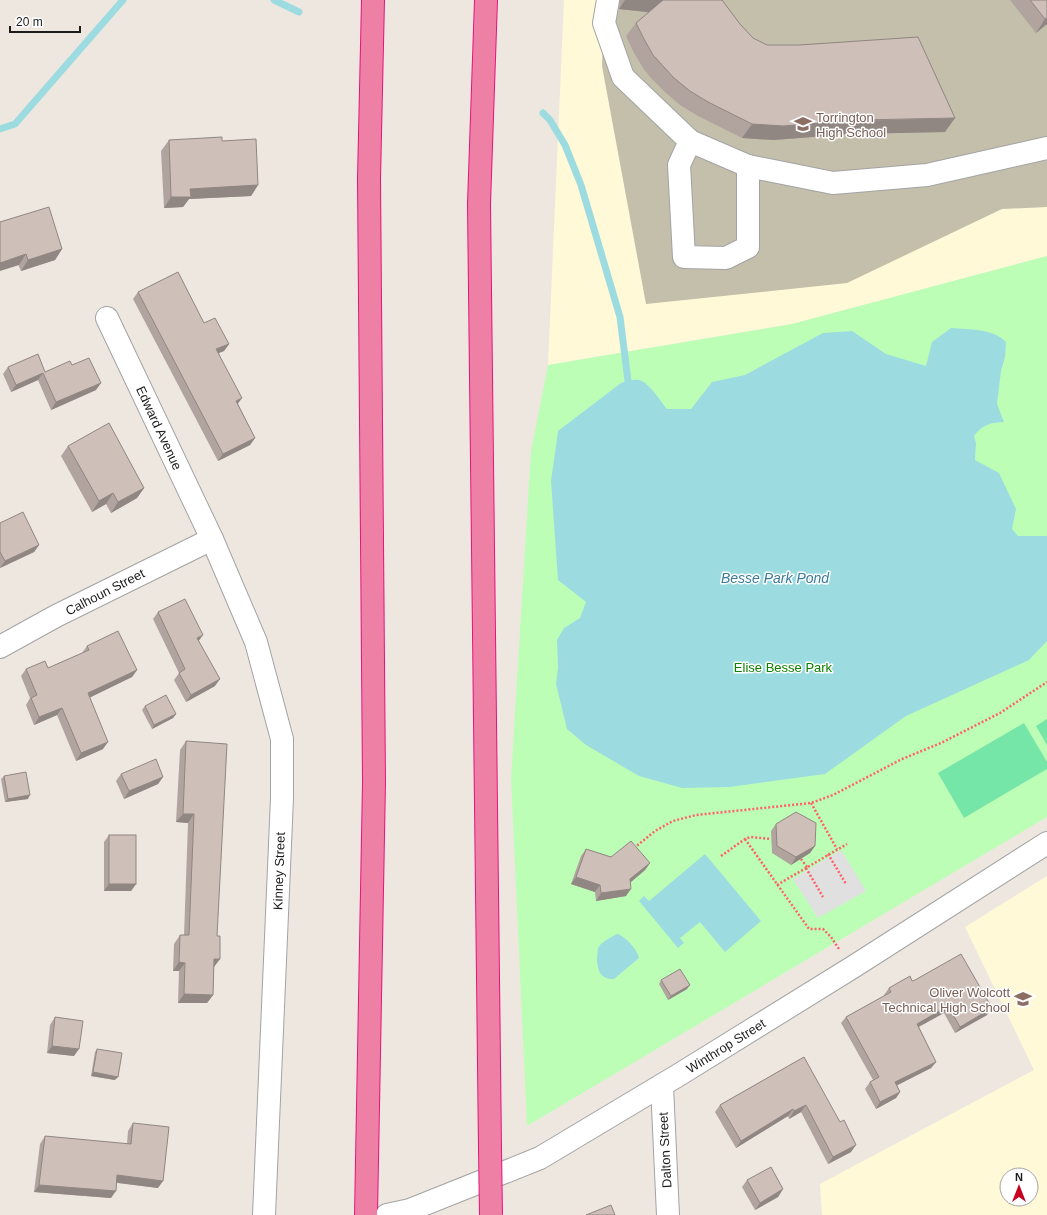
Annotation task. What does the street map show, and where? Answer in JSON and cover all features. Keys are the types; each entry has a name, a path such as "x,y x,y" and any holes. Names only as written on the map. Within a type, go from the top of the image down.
{"highway":[{"path":"366,1215 374,782 369,179 373,0"},
{"path":"486,0 479,204 491,1215"}],"street":[{"path":"608,0 604,23 623,77 690,141 748,166 833,183 927,176 1047,148"},
{"path":"690,141 679,165 684,257 726,258 748,247 748,166"},
{"name":"Edward Avenue","path":"107,318 212,539"},
{"name":"Calhoun Street","path":"0,646 56,616 212,539"},
{"name":"Kinney Street","path":"212,539 256,642 282,739 282,798 264,1215"},
{"name":"Winthrop Street","path":"387,1215 410,1210 540,1158 662,1086 1047,843"},
{"name":"Dalton Street","path":"662,1086 668,1215"}],"path":[{"path":"632,849 655,831 673,821 696,815 811,803 833,795 1000,713 1047,682"},
{"path":"811,803 837,849"},
{"path":"721,856 750,837 771,840"},
{"path":"745,839 809,929 823,929 831,937 852,967"},
{"path":"777,885 847,844"},
{"path":"828,854 846,884"},
{"path":"801,859 823,897"}],"shaded area":[{"name":"Torrington High School","path":"564,0 1047,0 1047,256 792,324 548,365"},
{"name":"Torrington High School","path":"604,0 1047,0 1047,207 1002,209 847,283 646,304 602,66"},
{"path":"841,850 866,891 818,918 793,879"},
{"name":"Oliver Wolcott Technical High School","path":"1047,876 1047,1215 822,1215 820,1184 1034,1070 965,927"}],"green space":[{"name":"Elise Besse Park","path":"1047,256 1047,817 527,1126 511,778 531,451 548,365 792,324"},
{"path":"1047,719 1047,745 1036,726"},
{"path":"1024,723 1047,762 1047,769 964,818 938,773"}],"water":[{"name":"Besse Park Pond","path":"951,328 988,332 1001,337 1006,342 997,404 1004,422 987,425 980,429 974,436 976,443 975,460 999,473 1016,509 1012,529 1018,536 1047,536 1047,641 1029,660 906,716 825,774 730,787 682,788 639,776 586,745 567,729 556,684 558,668 557,640 564,628 580,618 586,602 558,580 551,481 558,431 621,383 628,381 639,380 647,384 667,409 691,409 712,382 745,375 823,333 852,331 886,354 926,366 932,342"},
{"path":"705,854 761,921 725,952 700,922 680,938 684,943 678,948 639,901 644,896 649,901"},
{"path":"617,934 630,943 639,958 614,979 609,979 602,976 600,973 597,958 598,949 604,942"}],"building":[{"path":"663,0 722,0 740,24 753,38 767,45 799,45 918,37 955,118 860,120 783,126 752,124 708,102 690,91 674,78 653,55 636,23"},
{"path":"1030,0 1047,0 1047,18 1045,19"},
{"path":"222,137 222,141 256,139 258,185 190,189 191,197 171,197 169,140"},
{"path":"49,207 62,249 28,260 26,254 0,263 0,222"},
{"path":"178,272 204,323 215,318 229,344 216,349 242,398 236,401 255,438 223,454 138,292"},
{"path":"38,354 45,372 70,361 72,365 89,358 101,383 56,402 43,373 16,385 8,367"},
{"path":"109,423 144,488 118,502 113,493 99,501 68,446"},
{"path":"23,512 39,545 5,561 0,552 0,523"},
{"path":"185,599 203,635 197,638 220,679 191,695 179,673 185,669 158,612"},
{"path":"118,631 137,670 88,693 108,742 81,753 62,708 39,717 31,698 37,695 26,669 45,661 48,668 89,650 87,646"},
{"path":"166,695 176,714 154,725 145,706"},
{"path":"186,741 227,744 217,936 220,936 220,959 214,959 213,995 184,994 185,963 179,962 180,935 189,935 194,814 183,814"},
{"path":"156,759 163,777 129,791 121,774"},
{"path":"26,772 30,795 8,799 4,776"},
{"path":"796,812 816,823 815,846 796,857 777,846 776,824"},
{"path":"109,835 136,835 136,884 109,884"},
{"path":"631,841 650,863 630,879 631,889 601,893 600,885 576,877 586,849 611,857"},
{"path":"961,954 992,1008 960,1027 948,1006 917,1024 936,1062 895,1082 900,1092 880,1102 870,1082 879,1077 846,1017 891,992 889,988 910,976 912,981 915,980"},
{"path":"680,969 690,985 671,996 661,980"},
{"path":"55,1017 83,1021 79,1049 52,1046"},
{"path":"97,1049 122,1053 118,1077 93,1072"},
{"path":"804,1057 840,1122 844,1120 856,1145 833,1157 806,1105 794,1111 793,1109 741,1141 720,1105"},
{"path":"133,1123 169,1127 163,1181 117,1175 116,1191 39,1185 45,1136 131,1144"},
{"path":"771,1167 783,1189 760,1203 747,1180"},
{"path":"611,1205 615,1215 586,1215"}],"waterway":[{"path":"0,129 15,124 123,0"},
{"path":"274,0 299,12"},
{"path":"543,113 550,120 565,145 581,185 620,317 628,381"}],"place":[{"name":"Torrington High School","path":"803,124"},
{"name":"Oliver Wolcott Technical High School","path":"1023,999"}]}
